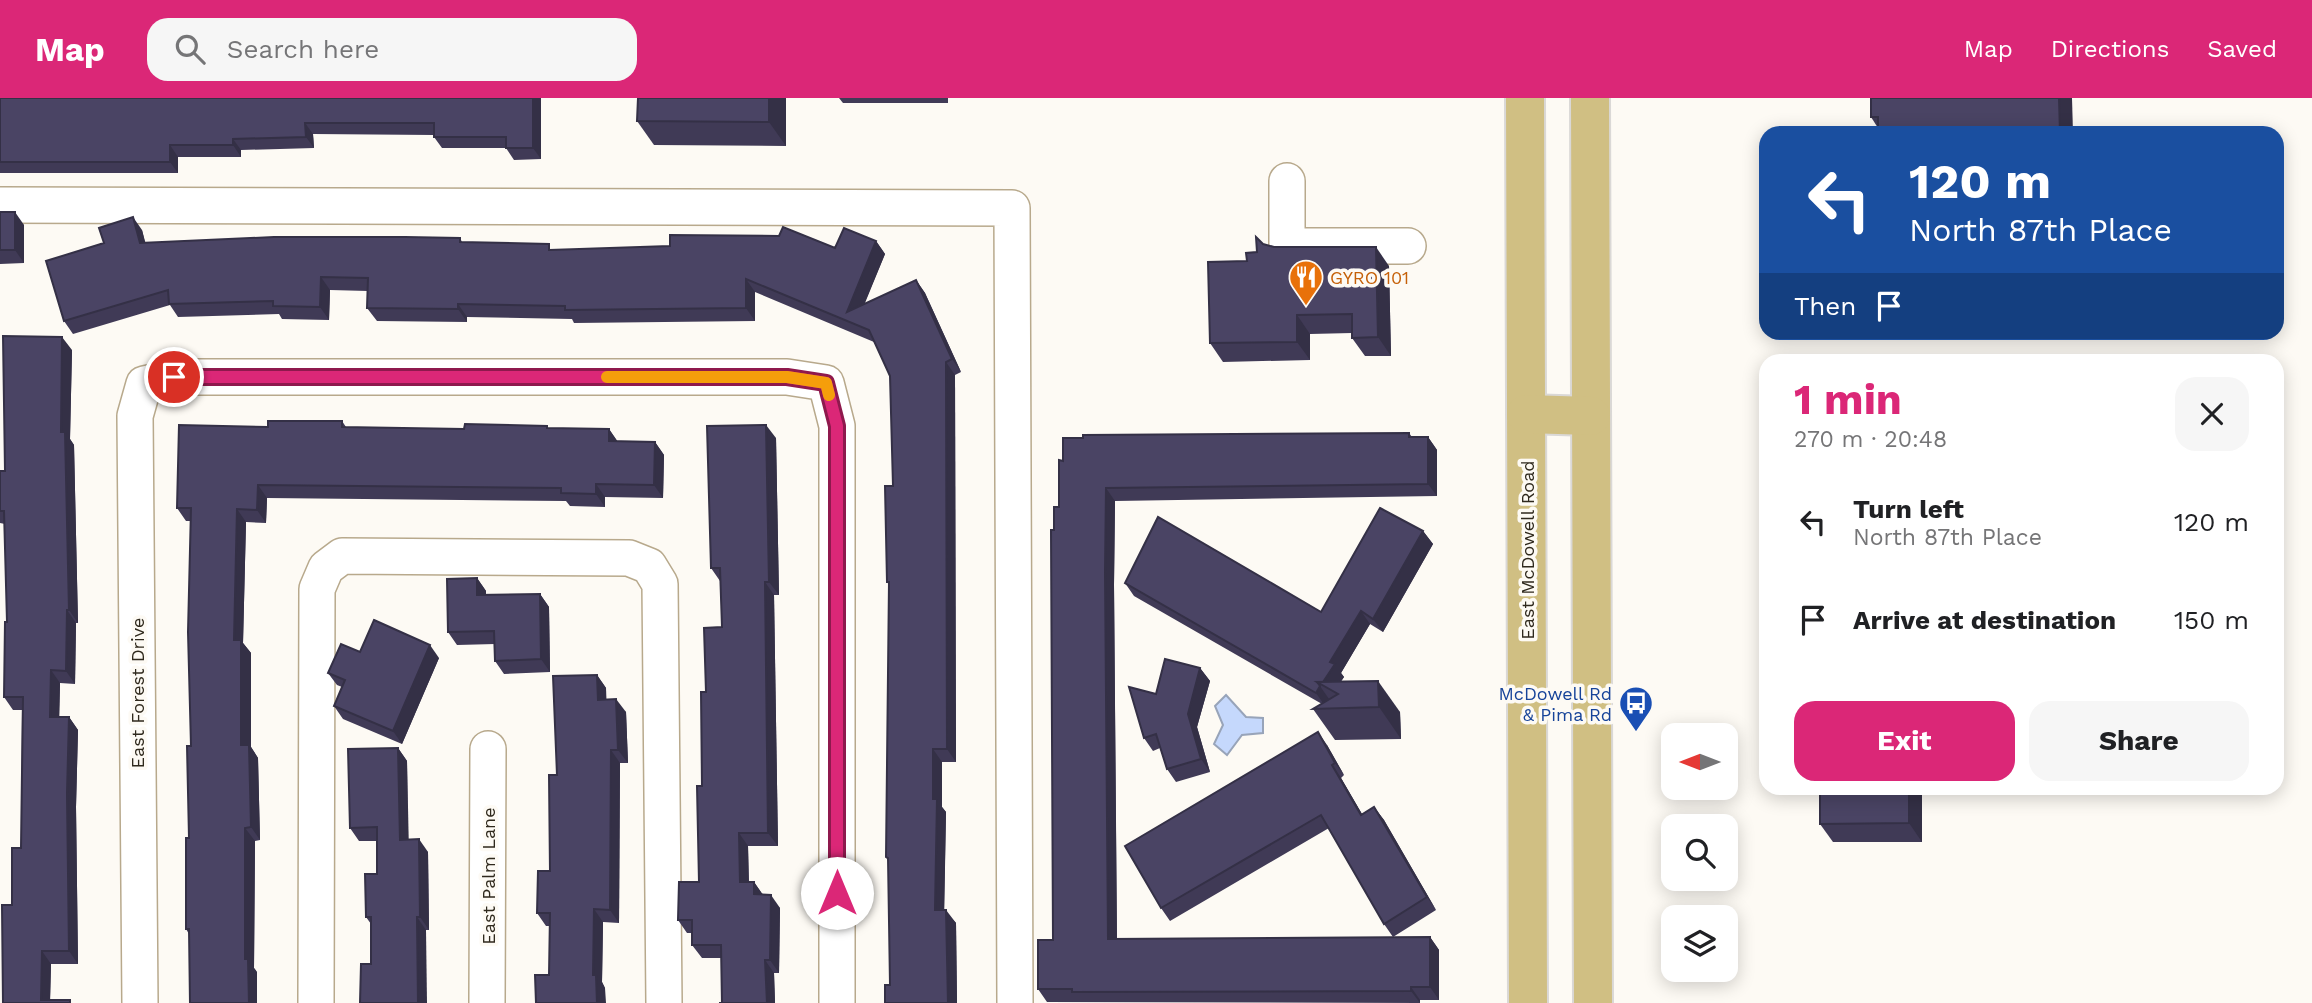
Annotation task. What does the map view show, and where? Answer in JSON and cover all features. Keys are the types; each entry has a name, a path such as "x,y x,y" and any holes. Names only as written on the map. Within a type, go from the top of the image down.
{"main road":[{"name":"East McDowell Road","path":"1525,98 1528,1003"},
{"path":"1590,98 1593,1003"},
{"path":"1526,414 1591,416"}],"street":[{"path":"1287,181 1287,246 1408,246"},
{"path":"0,205 1012,208 1015,1003"},
{"name":"East Forest Drive","path":"140,1003 135,416 144,384 174,377 787,377 826,383 837,426 837,1003"},
{"path":"316,1003 317,589 326,568 342,556 628,558 649,566 660,584 664,1003"},
{"name":"East Palm Lane","path":"487,1003 488,749"}],"water":[{"path":"1226,695 1246,717 1263,718 1263,733 1242,735 1227,755 1214,744 1223,725 1215,706"}],"building":[{"path":"0,98 533,98 533,148 506,148 506,137 434,137 434,123 305,123 306,137 233,139 233,145 170,145 170,162 0,162"},
{"path":"638,98 769,98 769,122 637,121"},
{"path":"1871,98 2059,98 2060,126 1878,126 1878,117 1871,117"},
{"path":"0,212 15,212 15,250 0,250"},
{"path":"133,217 140,243 274,237 405,237 460,238 460,242 549,244 549,250 670,246 670,235 779,236 783,227 835,248 844,228 876,241 847,312 916,280 952,359 946,362 947,749 933,749 933,799 937,799 935,910 946,910 948,1003 885,1003 885,985 890,985 886,857 889,582 885,486 893,486 890,376 869,330 746,279 746,308 565,310 565,306 458,304 458,309 367,308 368,278 321,277 320,307 273,306 273,301 169,304 168,290 64,321 46,261 104,243 99,228"},
{"name":"GYRO 101","path":"1256,237 1263,244 1274,247 1376,247 1378,337 1352,338 1352,314 1297,315 1297,342 1210,343 1208,262 1247,261 1246,253 1257,252"},
{"path":"3,336 62,337 61,432 65,432 69,610 66,671 51,670 50,717 69,717 69,951 42,951 41,1000 70,1000 70,1003 3,1003 2,905 12,905 12,848 21,848 23,697 4,697 7,622 4,511 0,511 0,471 5,471"},
{"path":"268,421 342,421 342,427 464,429 465,424 609,429 609,441 655,442 654,485 596,484 596,494 561,493 561,488 258,485 257,510 237,509 234,640 241,640 241,745 249,745 251,827 245,828 245,959 248,959 249,1003 190,1003 189,929 186,929 186,838 189,838 187,746 191,746 188,632 191,508 177,508 179,425 268,427"},
{"path":"766,425 769,582 765,582 768,833 739,833 740,882 754,882 754,894 771,895 770,960 765,960 767,1003 722,1003 721,945 692,945 692,920 678,920 679,882 699,882 697,786 702,786 701,692 706,692 704,628 722,627 720,568 711,568 707,426"},
{"path":"1409,433 1409,437 1428,437 1428,484 1106,488 1108,939 1430,937 1430,987 1411,987 1411,991 1072,992 1072,989 1038,989 1038,940 1053,940 1051,530 1054,530 1054,507 1059,507 1059,460 1063,461 1063,438 1083,438 1083,435"},
{"path":"1380,508 1423,531 1373,619 1361,611 1330,662 1335,664 1323,682 1317,682 1320,686 1316,693 1125,583 1158,517 1321,612"},
{"path":"477,578 477,595 540,594 541,659 495,661 494,631 448,632 447,579"},
{"path":"374,620 430,645 393,731 334,706 345,680 328,673 341,644 360,652"},
{"path":"1165,659 1200,668 1188,714 1201,759 1167,769 1156,734 1144,738 1129,687 1156,694"},
{"path":"597,675 598,700 616,699 618,750 611,750 610,910 594,909 593,975 596,975 597,1003 536,1003 535,975 549,975 550,913 537,913 538,871 550,871 549,775 557,775 553,676"},
{"path":"1378,681 1379,707 1313,709 1338,694 1317,682"},
{"path":"1318,732 1335,763 1332,765 1361,815 1374,807 1427,897 1384,924 1321,815 1161,908 1125,846"},
{"path":"398,748 400,840 419,839 418,1003 360,1003 361,964 371,964 371,917 366,917 365,874 377,874 377,827 350,828 348,749"},
{"path":"1820,795 1909,795 1909,823 1820,824"}],"slow traffic":[{"path":"607,377 787,377 826,383 829,395"}],"place":[{"name":"GYRO 101","path":"1306,307"},
{"name":"McDowell Rd & Pima Rd","path":"1636,733"}],"route":[{"path":"174,377 787,377 826,383 837,426 837,893"}]}
